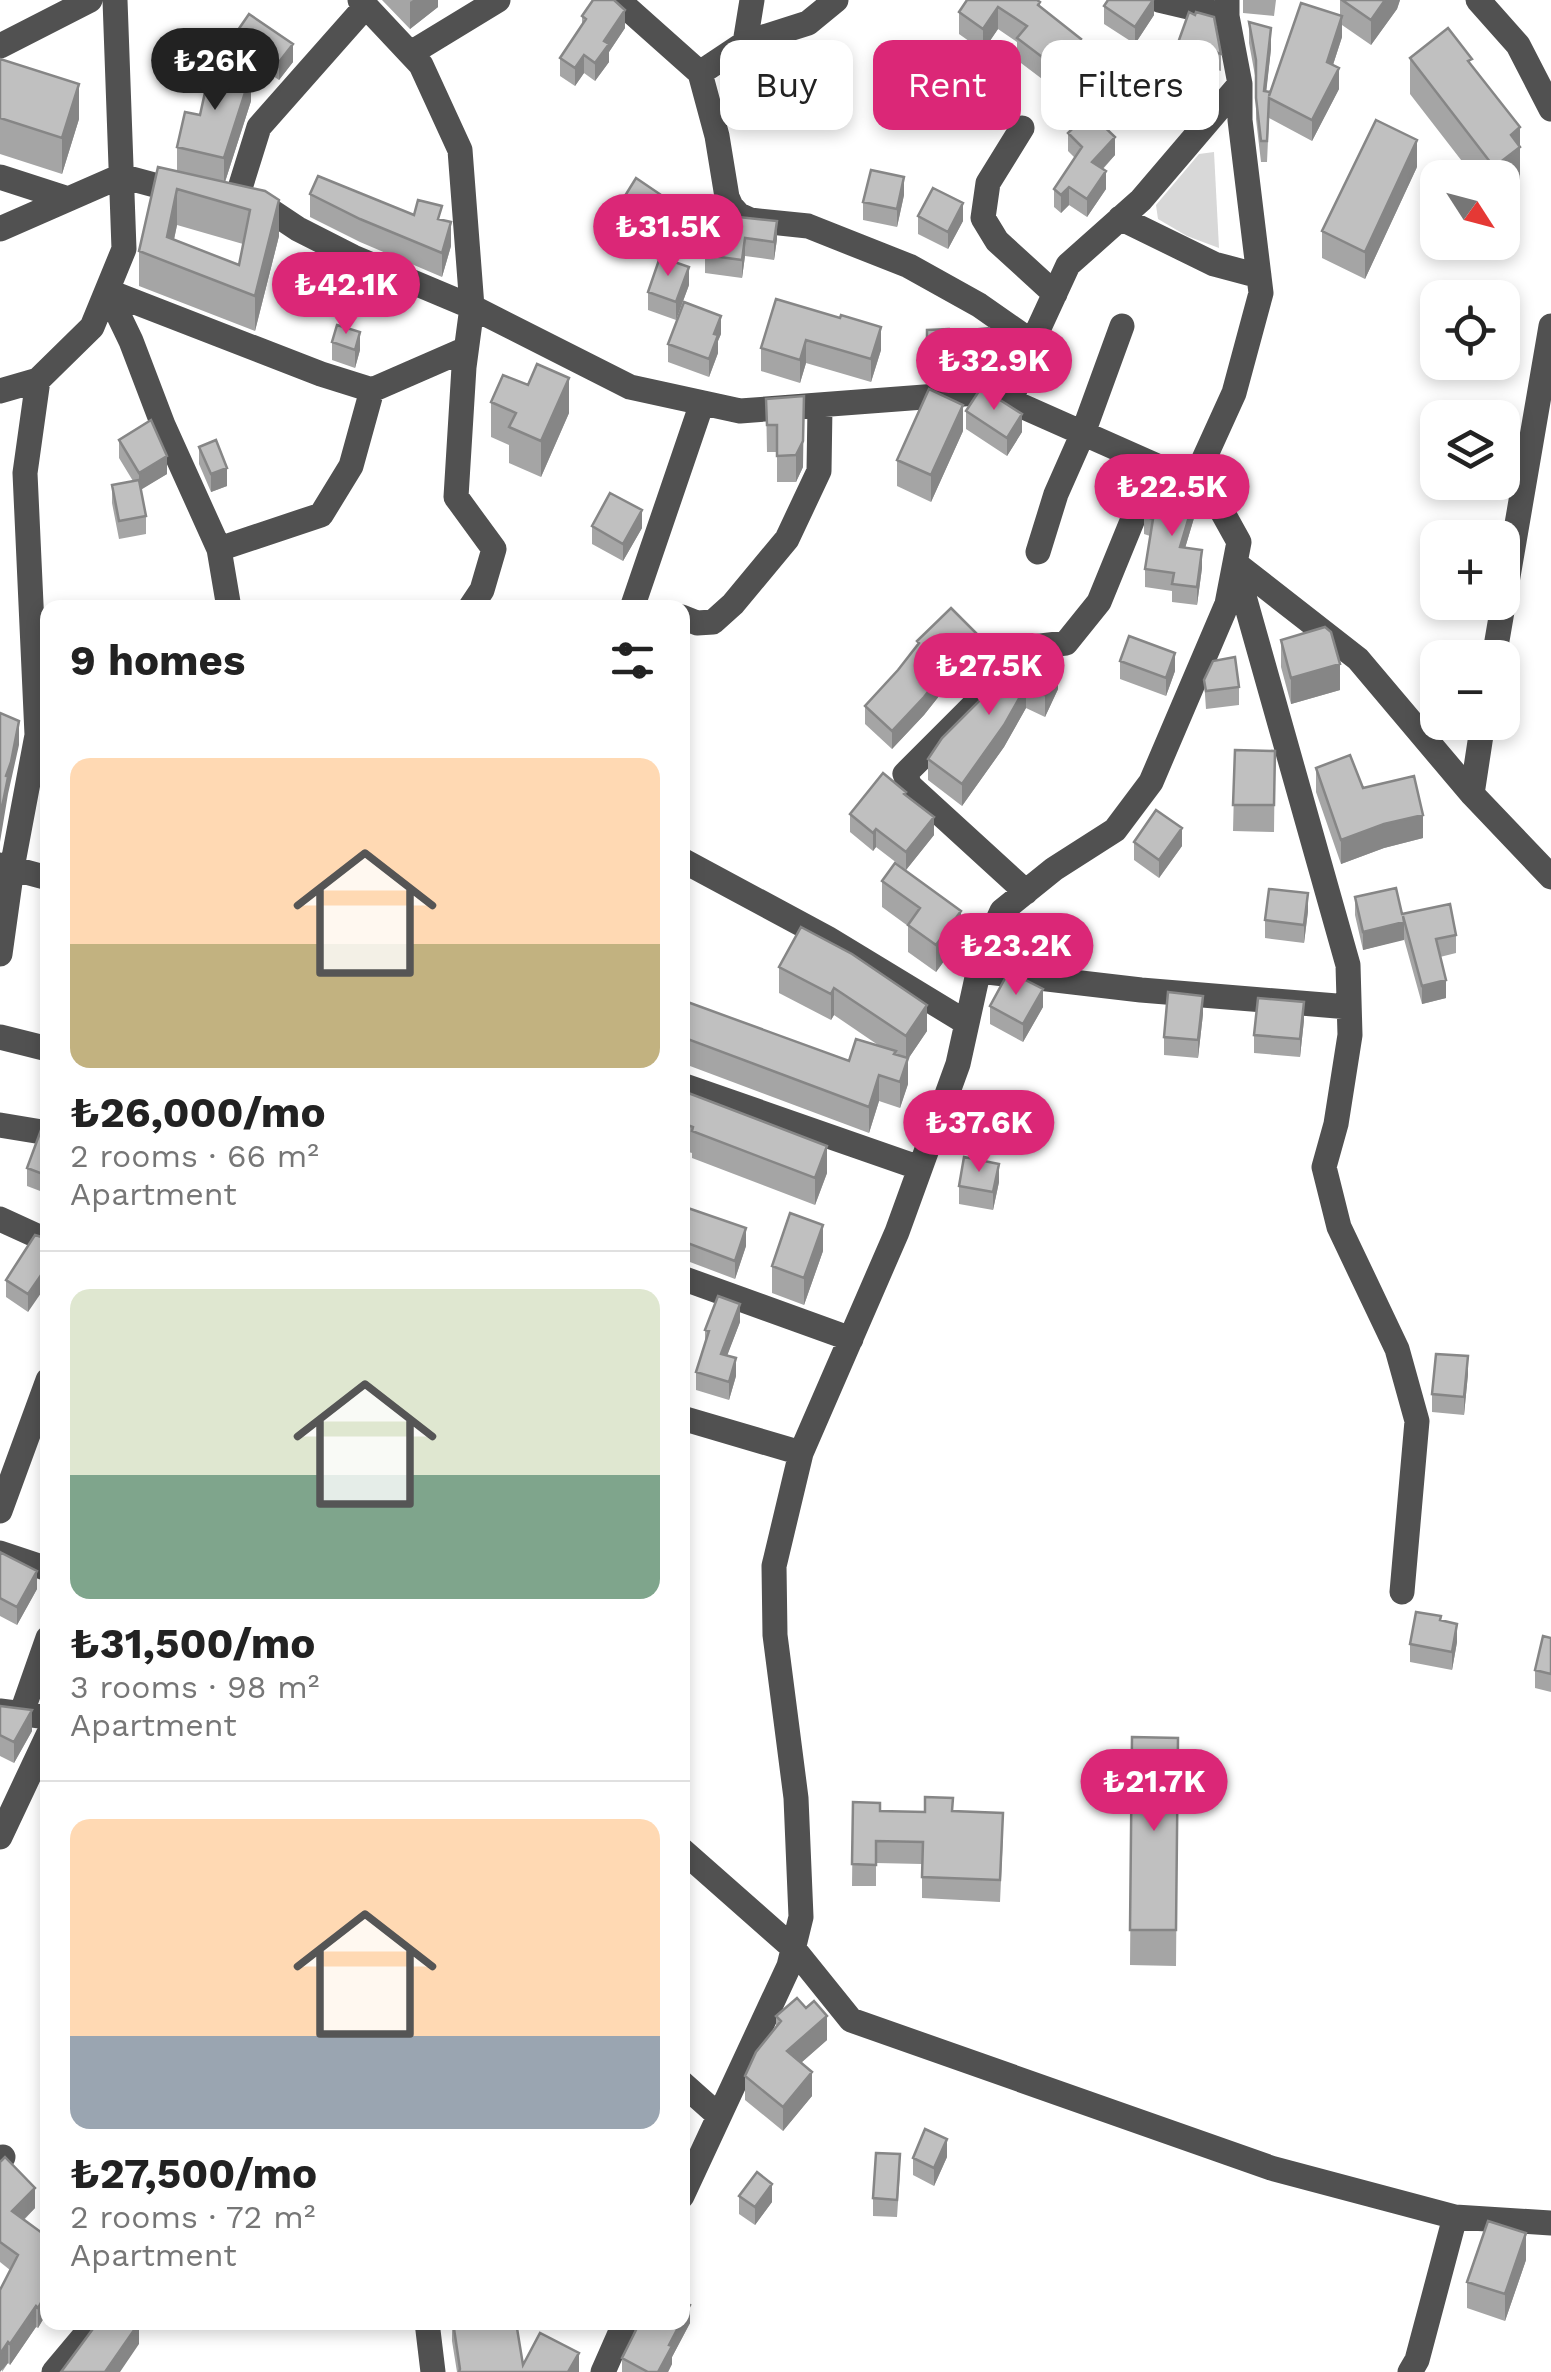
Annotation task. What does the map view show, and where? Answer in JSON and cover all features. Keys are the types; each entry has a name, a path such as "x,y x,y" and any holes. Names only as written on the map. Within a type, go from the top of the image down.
{"street":[{"path":"0,46 90,0"},
{"path":"0,391 38,380 92,327 124,249 115,0"},
{"path":"412,53 498,0"},
{"path":"618,0 700,73 717,136 727,196 739,215 750,220 808,226 909,266 980,305 1032,342"},
{"path":"745,40 752,0"},
{"path":"754,40 808,23 836,0"},
{"path":"690,2179 788,1966 801,1916 796,1798 775,1635 774,1566 801,1453 898,1232 958,1064 982,955 1002,911 1054,869 1114,830 1150,782 1227,604 1239,542 1200,470 1234,393 1262,293 1240,120 1240,84 1227,8 1159,0"},
{"path":"1478,0 1518,44 1551,109"},
{"path":"234,204 259,127 363,3 421,65 460,150 472,307 456,497 494,550 475,600"},
{"path":"700,73 720,60"},
{"path":"1011,402 1032,342 1068,265 1141,200 1240,84"},
{"path":"1022,128 988,184 982,218 997,240 1055,294"},
{"path":"0,229 121,176 271,211 298,230 352,257 472,307 630,386 740,411 990,392 1211,490"},
{"path":"0,177 68,199"},
{"path":"1120,218 1214,264 1260,276"},
{"path":"107,291 320,374 372,390 466,349"},
{"path":"107,291 219,548 228,600"},
{"path":"1038,552 1056,494 1122,326"},
{"path":"1497,640 1551,326"},
{"path":"38,380 24,473 40,705"},
{"path":"219,548 322,516 351,466 372,390"},
{"path":"634,600 702,403"},
{"path":"690,620 713,622 787,539 819,472 820,406"},
{"path":"1026,892 910,786 904,774 1032,646 1066,643 1077,630 1099,602 1155,466"},
{"path":"1235,563 1358,660 1472,794 1551,877"},
{"path":"1235,563 1348,964 1350,1035 1336,1124 1324,1167 1339,1226 1397,1349 1417,1421 1402,1592"},
{"path":"12,725 40,733"},
{"path":"1472,794 1480,740"},
{"path":"0,954 6,866 40,741"},
{"path":"690,864 827,938 967,1023"},
{"path":"6,866 40,876"},
{"path":"979,971 1141,990 1349,1007"},
{"path":"0,1038 40,1047"},
{"path":"690,1088 920,1168"},
{"path":"0,1125 40,1132"},
{"path":"0,1219 40,1236"},
{"path":"690,1281 850,1339"},
{"path":"0,1511 40,1402"},
{"path":"690,1420 801,1453"},
{"path":"0,1553 40,1566"},
{"path":"23,1713 40,1662"},
{"path":"0,1837 40,1752"},
{"path":"690,1857 793,1948 851,2020 1271,2168 1454,2216 1551,2224"},
{"path":"690,2089 719,2116"},
{"path":"1410,2372 1418,2360 1454,2216"},
{"path":"54,2372 89,2330"},
{"path":"428,2330 432,2372"},
{"path":"603,2372 621,2330"}],"shaded area":[{"path":"1214,152 1219,248 1158,219 1156,205 1199,154"}],"building":[{"path":"593,0 614,0 625,10 604,41 609,44 595,63 584,55 575,68 560,58 586,19 582,16"},
{"path":"967,0 1037,0 1038,5 1081,39 1041,40 1041,56 1017,38 1027,26 998,7 983,29 959,12"},
{"path":"1108,0 1153,0 1135,27 1104,6"},
{"path":"1342,0 1385,0 1371,20"},
{"path":"1301,3 1342,16 1327,62 1339,68 1312,120 1269,98 1267,141 1261,141 1256,60 1249,22 1271,28 1264,91 1270,92 1269,96"},
{"path":"1189,12 1214,17 1218,40 1179,40"},
{"path":"249,14 293,44 279,62 236,33"},
{"path":"1448,28 1472,59 1468,61 1520,127 1511,135 1520,147 1503,160 1489,160 1410,58"},
{"path":"0,59 79,84 62,138 0,118"},
{"path":"211,65 251,74 224,158 177,147 185,112 200,115"},
{"path":"1376,120 1417,140 1365,252 1322,231"},
{"path":"1108,130 1115,137 1092,162 1106,171 1087,199 1069,187 1061,195 1054,189 1082,147 1068,133"},
{"path":"158,167 265,191 279,200 255,296 139,251","holes":["177,189 250,210 239,265 167,237"]},
{"path":"871,170 904,177 897,209 863,202"},
{"path":"318,176 414,215 418,200 442,206 438,219 451,222 442,253 310,194"},
{"path":"636,178 670,201 653,226 620,204"},
{"path":"933,188 963,203 948,232 918,216"},
{"path":"710,214 777,221 774,242 745,238 742,260 705,255"},
{"path":"660,257 689,267 676,302 648,292"},
{"path":"776,299 881,327 871,359 806,340 800,360 761,348"},
{"path":"684,302 721,316 709,359 668,344"},
{"path":"337,325 360,332 355,350 332,342"},
{"path":"989,328 992,358 927,363 927,330"},
{"path":"537,364 569,378 541,441 509,427 516,413 491,402 503,375 528,385"},
{"path":"929,389 963,405 931,475 897,460"},
{"path":"979,391 986,391 1022,414 1007,438 966,411"},
{"path":"804,396 803,441 796,455 777,456 777,425 767,425 766,399"},
{"path":"151,420 167,456 139,473 119,440"},
{"path":"216,440 227,468 211,474 199,447"},
{"path":"139,480 146,516 119,521 112,485"},
{"path":"1156,488 1194,500 1180,547 1202,550 1197,587 1172,584 1174,573 1145,569 1153,519 1144,516"},
{"path":"610,493 642,510 623,544 592,526"},
{"path":"951,608 982,639 955,666 951,663 892,731 865,706 898,670 917,641"},
{"path":"1325,627 1331,632 1340,664 1291,678 1281,640"},
{"path":"1129,636 1175,653 1166,678 1120,661"},
{"path":"1027,653 1058,667 1045,695 1026,686 962,784 928,759 942,738 996,684 1003,688 1013,667"},
{"path":"1235,657 1239,687 1206,691 1204,680 1213,661"},
{"path":"0,713 19,721 0,817"},
{"path":"1235,750 1275,751 1274,805 1233,805"},
{"path":"1350,755 1363,788 1414,776 1423,815 1341,840 1316,768"},
{"path":"883,773 934,817 906,852 850,814"},
{"path":"1156,810 1182,828 1159,860 1134,842"},
{"path":"895,863 961,911 936,945 908,925 920,908 882,881"},
{"path":"1396,888 1402,914 1450,904 1456,935 1436,939 1446,980 1422,986 1403,916 1404,922 1363,932 1355,897"},
{"path":"1269,889 1308,893 1304,925 1265,920"},
{"path":"801,927 852,954 927,1005 906,1036 834,988 831,994 779,967"},
{"path":"1008,973 1043,989 1023,1024 990,1006"},
{"path":"1168,992 1203,996 1198,1040 1164,1037"},
{"path":"1258,998 1304,1002 1300,1039 1254,1035"},
{"path":"690,1003 849,1061 856,1039 908,1058 900,1082 879,1075 869,1107 690,1040"},
{"path":"690,1094 827,1146 815,1178 692,1131"},
{"path":"40,1133 40,1173 27,1168"},
{"path":"964,1157 999,1164 993,1192 959,1186"},
{"path":"690,1209 746,1228 735,1261 690,1244"},
{"path":"790,1213 823,1225 804,1278 772,1266"},
{"path":"35,1235 40,1237 40,1277 28,1294 6,1280"},
{"path":"718,1296 740,1304 721,1354 736,1358 729,1382 696,1372 709,1331 705,1330"},
{"path":"1436,1354 1468,1356 1464,1397 1432,1394"},
{"path":"0,1552 37,1571 17,1607 0,1598"},
{"path":"1416,1612 1441,1616 1440,1620 1457,1624 1452,1652 1410,1644"},
{"path":"1543,1636 1551,1638 1551,1674 1535,1670"},
{"path":"0,1706 32,1710 14,1742 0,1735"},
{"path":"1132,1737 1178,1738 1176,1930 1130,1930"},
{"path":"925,1797 953,1798 952,1811 1003,1813 1000,1880 922,1877 923,1842 876,1841 876,1865 852,1864 853,1802 880,1803 880,1811 925,1812"},
{"path":"797,1998 806,2008 814,2001 827,2016 787,2051 812,2072 783,2107 745,2076 756,2052 781,2021 776,2016"},
{"path":"925,2129 947,2139 934,2168 913,2158"},
{"path":"876,2153 900,2154 897,2200 873,2198"},
{"path":"5,2157 35,2188 12,2211 40,2232 40,2304 0,2354 0,2290 18,2255 0,2242 0,2162"},
{"path":"757,2172 772,2184 755,2207 739,2196"},
{"path":"1488,2221 1526,2233 1505,2294 1467,2282"},
{"path":"92,2330 134,2330 105,2372 61,2372"},
{"path":"454,2330 517,2330 523,2365 540,2333 579,2353 568,2372 459,2372"},
{"path":"636,2330 677,2330 658,2372 648,2372 622,2358"}]}
